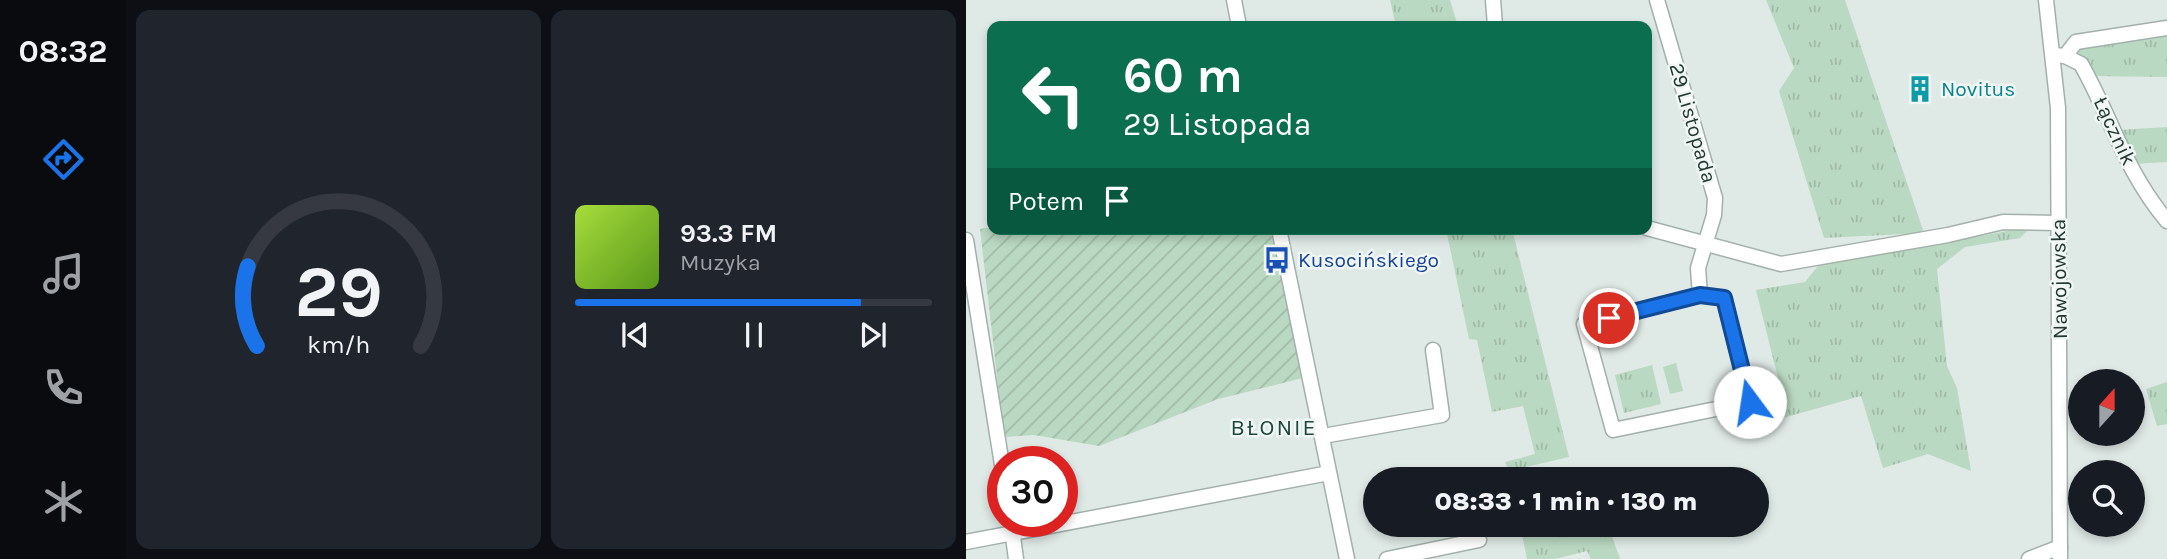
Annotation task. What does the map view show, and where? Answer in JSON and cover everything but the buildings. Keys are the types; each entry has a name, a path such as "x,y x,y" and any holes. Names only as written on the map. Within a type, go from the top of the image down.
{"street":[{"path":"1234,0 1238,21"},
{"path":"1493,0 1495,21"},
{"name":"29 Listopada","path":"1657,0 1715,198 1714,215 1698,268 1700,295"},
{"name":"Nawojowska","path":"2046,0 2059,56 2060,553"},
{"path":"2059,56 2076,42 2167,28"},
{"name":"Łącznik","path":"2059,56 2081,64 2112,133 2148,198 2167,221"},
{"path":"1652,229 1781,264 1948,235 2003,222 2058,223"},
{"path":"1280,235 1347,559"},
{"path":"966,240 999,446"},
{"path":"1700,295 1724,298 1750,402 1613,430 1584,324 1700,295"},
{"path":"1323,436 1441,415 1433,351"},
{"path":"1078,516 1329,473"},
{"path":"966,542 987,535"},
{"path":"1013,537 1016,559"},
{"path":"1387,559 1479,540"},
{"path":"2029,559 2060,553"}],"green space":[{"path":"1390,0 1450,0 1456,21 1395,21"},
{"path":"1766,0 1845,0 1924,233 1824,238 1779,91 1794,68"},
{"path":"2167,35 2167,77 2092,76 2076,48"},
{"path":"2167,127 2167,162 2133,164 2118,130"},
{"path":"2032,226 2020,238 1965,247 1937,269 1947,366 1957,388 1971,471 1928,454 1883,468 1861,396 1783,418 1782,394 1756,290 1805,282 1823,260 1935,245"},
{"path":"987,228 987,235 1271,235 1303,378 1218,399 1099,446 1034,435 1004,437 980,229"},
{"path":"1447,235 1514,235 1569,457 1526,467 1507,467 1505,462 1535,454 1523,406 1492,412 1477,340 1469,339"},
{"path":"1676,363 1683,391 1670,394 1663,367"},
{"path":"1652,365 1661,404 1624,413 1615,375"},
{"path":"2167,382 2167,424 2157,426 2146,389"},
{"path":"1522,537 1612,537 1620,559 1591,559 1587,551 1555,559 1527,559"}],"place":[{"name":"Novitus","path":"1920,89"},
{"name":"Kusocińskiego","path":"1277,260"}],"district":[{"name":"BŁONIE","path":"1274,427"}],"route":[{"path":"1609,318 1700,295 1724,298 1750,402"}]}
